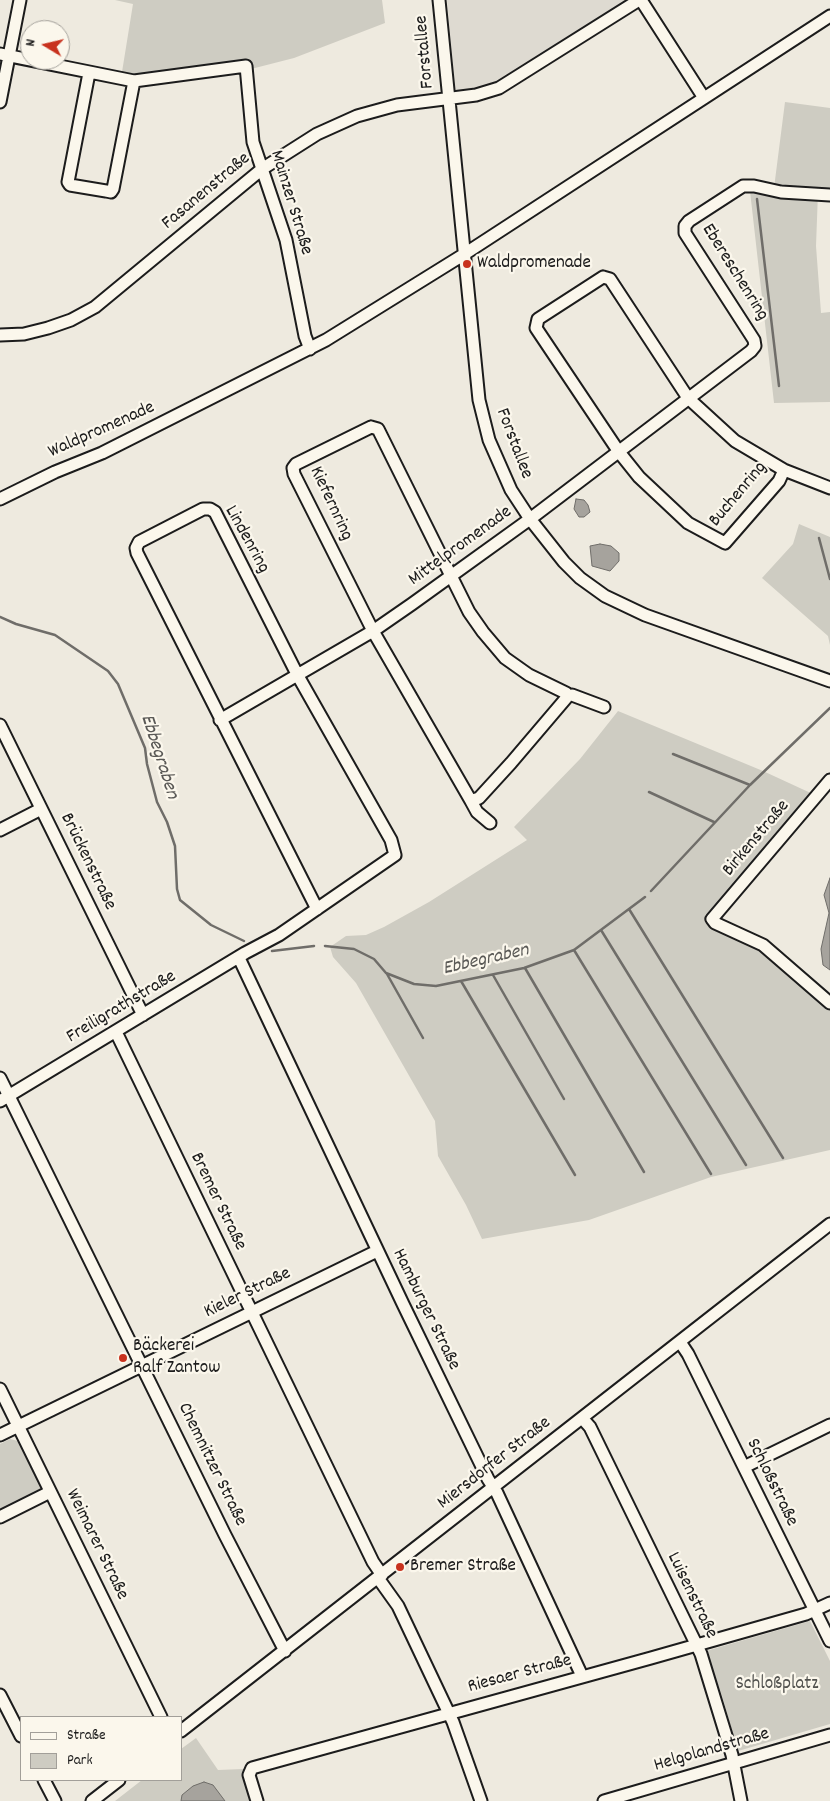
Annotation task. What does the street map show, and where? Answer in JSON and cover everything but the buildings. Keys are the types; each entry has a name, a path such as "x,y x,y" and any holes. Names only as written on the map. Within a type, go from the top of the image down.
{"street":[{"path":"0,102 5,55 20,0"},
{"name":"Forstallee","path":"438,0 478,391 484,422 503,472 530,520 572,571 594,589 618,603 645,615 830,681"},
{"path":"640,0 704,98"},
{"name":"Fasanenstraße","path":"0,336 48,328 71,320 95,307 262,169 317,134 357,116 397,105 487,92 512,82 640,0"},
{"name":"Waldpromenade","path":"0,499 55,472 110,450 310,349 463,255 830,16"},
{"path":"5,55 134,81 111,192 70,185 68,182 90,73"},
{"name":"Mainzer Straße","path":"134,81 246,66 250,122 262,169 286,240 304,336 310,349"},
{"name":"Ebereschenring","path":"755,346 754,340 686,233 685,226 689,221 743,186 830,195"},
{"name":"Buchenring","path":"600,278 610,279 688,398 736,441 784,470 779,481 725,543 688,523 676,514 650,490 619,452 536,328 538,319 600,278"},
{"name":"Mittelpromenade","path":"220,720 373,631 530,520 751,351 755,346"},
{"name":"Kiefernring","path":"490,823 478,812 373,631 294,474 293,468 296,464 371,427 378,429 473,620 497,650 529,675 566,693 568,696 604,708"},
{"path":"784,470 830,488"},
{"name":"Lindenring","path":"262,945 317,909 395,855 391,840 298,676 215,512 210,508 203,509 139,542 136,548 137,553 317,909"},
{"path":"472,801 478,798 511,762 568,696"},
{"name":"Brückenstraße","path":"0,725 143,1015"},
{"name":"Birkenstraße","path":"830,780 712,921 763,945 830,1003"},
{"path":"0,830 41,809"},
{"name":"Freiligrathstraße","path":"4,1099 262,945"},
{"name":"Hamburger Straße","path":"239,958 377,1251 494,1488 582,1676"},
{"name":"Bremer Straße","path":"116,1032 380,1577 398,1606 449,1713 481,1801"},
{"name":"Chemnitzer Straße","path":"0,1078 4,1099 142,1365 225,1535 285,1651"},
{"name":"Miersdorfer Straße","path":"182,1730 830,1224"},
{"name":"Kieler Straße","path":"0,1435 377,1251"},
{"name":"Schloßstraße","path":"680,1342 688,1354 830,1641"},
{"name":"Weimarer Straße","path":"0,1389 161,1716"},
{"name":"Luisenstraße","path":"582,1418 590,1427 706,1671 732,1755 741,1801"},
{"path":"744,1467 830,1425"},
{"path":"0,1518 50,1492"},
{"name":"Riesaer Straße","path":"257,1801 249,1775 252,1768 695,1645 815,1610 830,1603"},
{"path":"0,1695 20,1734"},
{"name":"Helgolandstraße","path":"604,1801 830,1735"},
{"path":"45,1781 55,1801"},
{"path":"92,1801 118,1781"}],"shaded area":[{"path":"447,0 629,0 503,81 488,86 458,91 455,89"},
{"path":"576,499 584,500 588,505 590,512 584,517 579,517 574,509"},
{"path":"600,544 611,546 619,553 619,561 610,571 592,566 590,546"},
{"path":"830,878 830,970 823,965 821,949 829,913 824,895"},
{"path":"204,1782 213,1785 225,1801 181,1801 182,1795 193,1786"}],"green space":[{"path":"115,0 382,0 385,23 294,58 251,69 136,84 137,75 122,72 133,4"},
{"path":"785,102 830,108 830,192 818,192 816,246 821,313 830,312 830,402 774,403 750,191 774,188"},
{"path":"799,524 830,537 830,645 828,636 762,578 793,544"},
{"path":"618,711 763,771 815,795 708,920 761,947 830,1005 830,1150 711,1177 589,1220 482,1239 466,1205 438,1156 435,1121 356,983 333,957 330,947 346,936 366,935 384,927 429,902 527,840 514,827 580,759"},
{"path":"10,1439 18,1441 41,1487 39,1495 0,1513 0,1444"},
{"name":"Schloßplatz","path":"810,1621 830,1661 830,1724 738,1751 722,1696 706,1651"},
{"path":"196,1738 218,1770 244,1769 253,1801 115,1801 141,1781 182,1781 182,1748"}],"waterway":[{"path":"757,199 779,386"},
{"path":"819,538 830,579"},
{"name":"Ebbegraben","path":"0,617 16,624 55,635 108,671 118,684 145,748 147,764 157,802 167,822 175,846 177,889 180,900 211,925 244,941"},
{"name":"Ebbegraben","path":"651,891 750,785 830,708"},
{"path":"673,754 750,785"},
{"path":"649,792 714,822"},
{"name":"Ebbegraben","path":"325,946 354,949 374,959 386,973 414,984 436,986 524,968 574,950 645,897"},
{"path":"629,909 783,1158"},
{"path":"601,930 746,1165"},
{"name":"Ebbegraben","path":"272,951 314,946"},
{"path":"574,950 711,1174"},
{"path":"525,968 644,1172"},
{"path":"387,974 423,1038"},
{"path":"493,975 564,1099"},
{"path":"461,981 575,1175"}],"place":[{"name":"Waldpromenade","path":"467,264"},
{"name":"Bäckerei Ralf Zantow","path":"123,1358"},
{"name":"Bremer Straße","path":"400,1567"}]}
